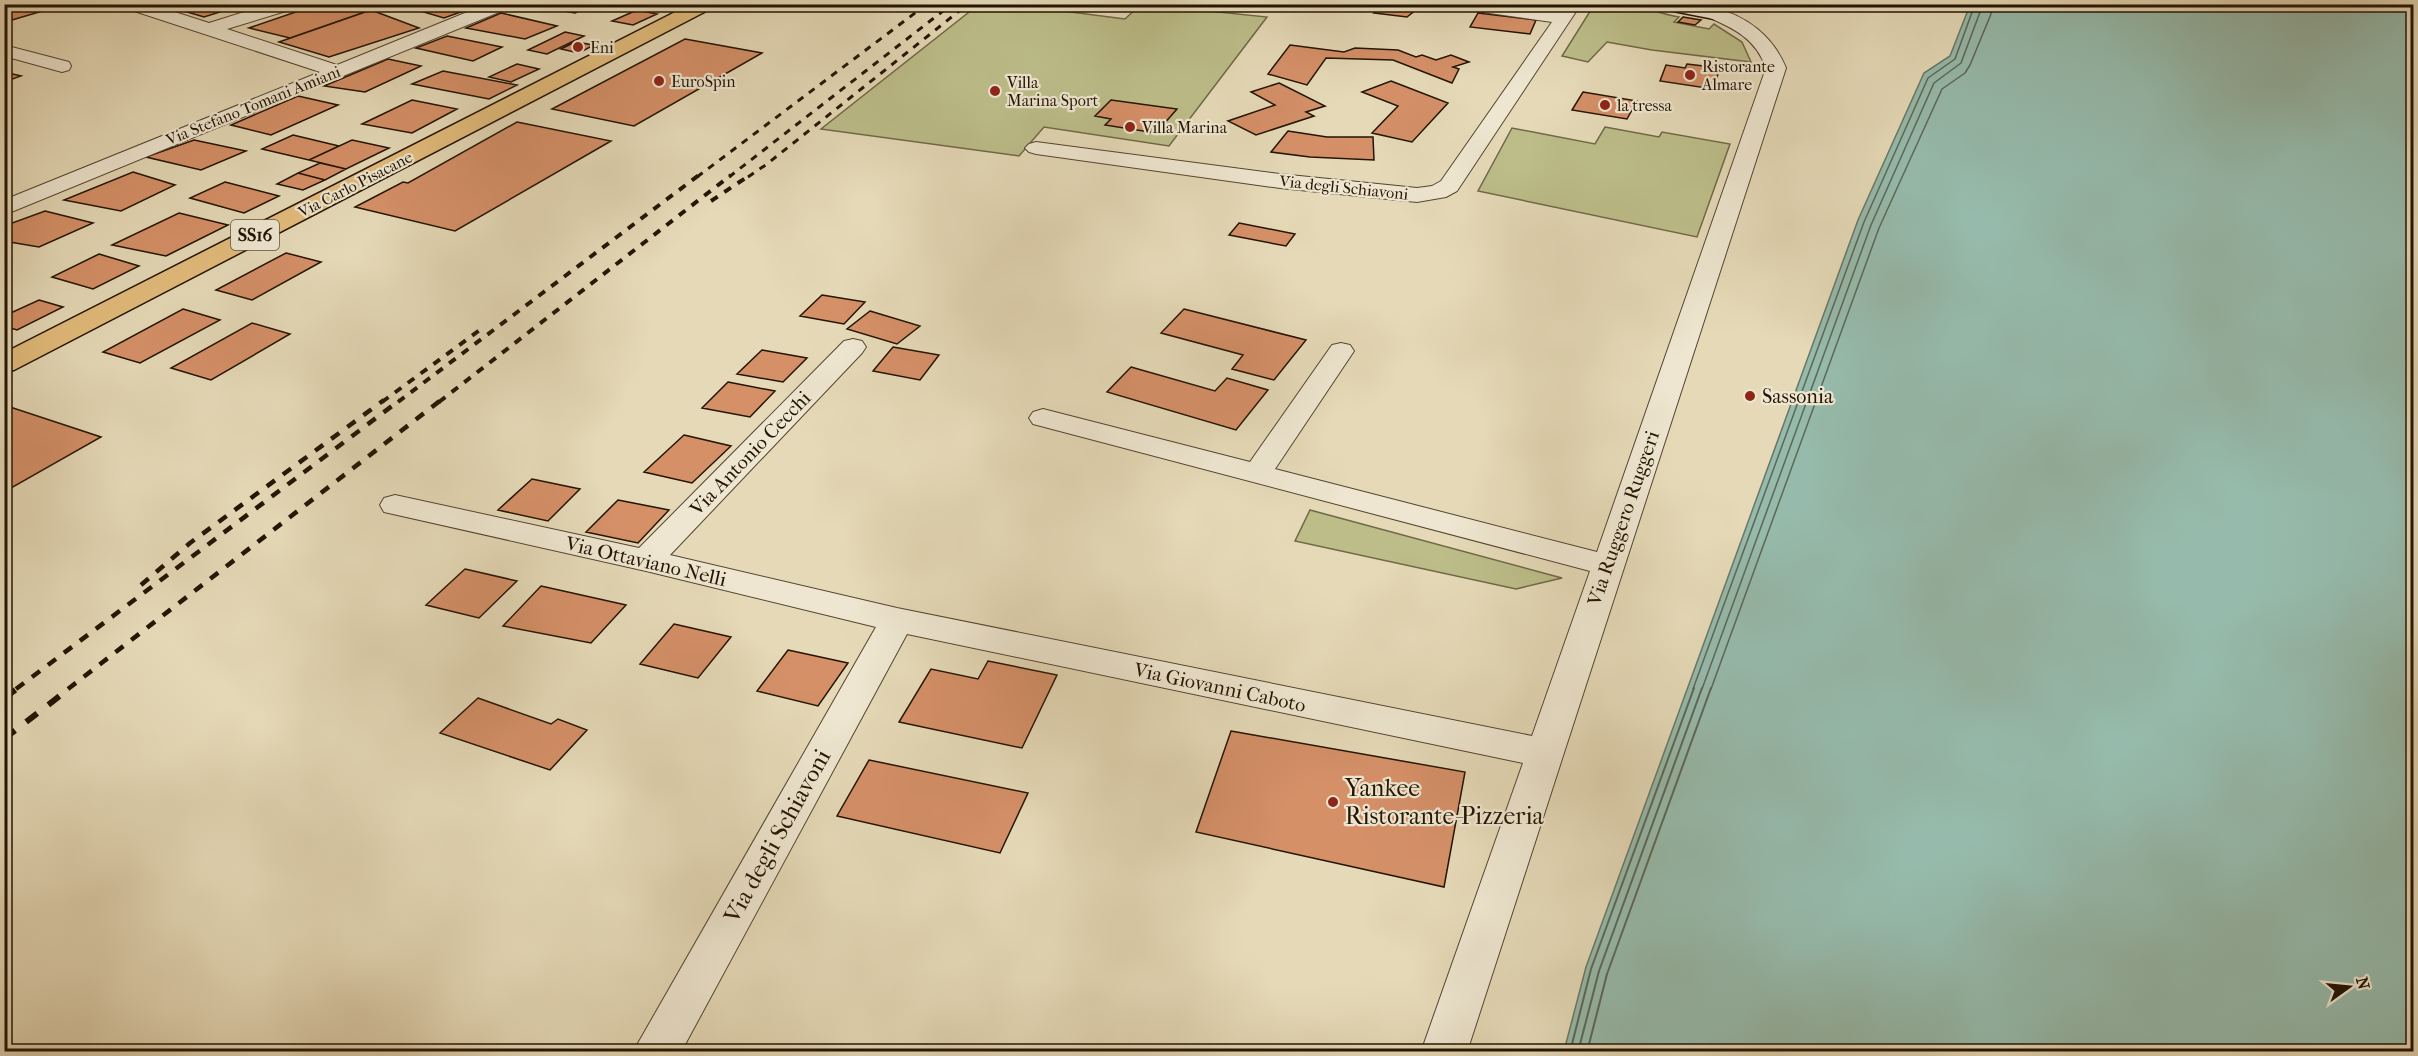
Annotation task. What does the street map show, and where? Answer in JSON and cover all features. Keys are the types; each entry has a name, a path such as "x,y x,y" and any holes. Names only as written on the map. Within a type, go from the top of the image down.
{"main road":[{"name":"Via Carlo Pisacane","path":"4,364 706,4"}],"street":[{"path":"131,4 337,71"},
{"path":"209,29 290,4"},
{"name":"Via Stefano Tomani Amiani","path":"4,208 503,4"},
{"name":"Via degli Schiavoni","path":"1461,4 1568,11"},
{"path":"1662,4 1716,9"},
{"name":"Via Ruggero Ruggeri","path":"1444,1052 1776,68 1771,51 1765,43 1716,9"},
{"name":"Via degli Schiavoni","path":"1036,148 1292,182 1417,195 1434,193 1449,186 1568,11"},
{"path":"4,50 62,66"},
{"name":"Via Antonio Cecchi","path":"646,560 853,347"},
{"path":"1257,474 1341,351"},
{"path":"1043,418 1607,565"},
{"name":"Via Ottaviano Nelli","path":"395,505 646,560 897,620"},
{"name":"Via degli Schiavoni","path":"656,1052 897,620"},
{"name":"Via Giovanni Caboto","path":"897,620 1543,753"}],"green space":[{"path":"1141,4 1267,17 1169,146 1044,127 1019,156 821,129 978,5 1016,5 1125,19"},
{"path":"1627,4 1679,17 1674,22 1709,29 1714,24 1742,42 1751,62 1607,42 1588,62 1562,56 1594,5"},
{"path":"1605,127 1659,137 1662,132 1730,144 1697,237 1478,191 1512,128 1595,144"},
{"path":"1310,510 1562,578 1516,589 1295,541"}],"water":[{"path":"1970,5 2413,5 2413,1051 1564,1051 1586,967 1858,220 1924,73 1950,56"}],"building":[{"path":"4,4 42,4 53,8 12,20 4,26"},
{"path":"171,4 229,4 236,7 204,17 167,6"},
{"path":"319,4 382,6 290,38 249,28"},
{"path":"400,4 483,4 444,18"},
{"path":"524,4 593,4 575,13"},
{"path":"1386,4 1417,9 1407,17 1374,13"},
{"path":"371,10 419,28 329,57 279,42"},
{"path":"637,10 657,14 633,25 612,21"},
{"path":"501,13 557,26 525,39 466,28"},
{"path":"1478,13 1536,20 1530,34 1470,27"},
{"path":"1683,17 1701,20 1695,25 1678,22"},
{"path":"565,32 584,36 547,54 528,50"},
{"path":"447,36 502,47 473,61 416,48"},
{"name":"EuroSpin","path":"685,39 762,53 634,126 552,109"},
{"path":"575,42 594,45 579,53 561,49"},
{"path":"1290,45 1344,52 1355,48 1398,50 1416,57 1422,55 1436,60 1451,55 1469,62 1453,67 1459,69 1452,83 1393,60 1326,58 1307,85 1268,74"},
{"path":"388,59 421,66 365,92 324,86"},
{"path":"517,64 539,69 511,82 489,77"},
{"name":"Ristorante Almare","path":"1687,64 1720,68 1713,89 1660,81 1666,65 1685,68"},
{"path":"443,71 517,85 489,99 412,84"},
{"path":"4,72 21,76 4,82"},
{"path":"1391,81 1448,103 1412,142 1372,133 1398,106 1362,92"},
{"path":"1279,83 1325,106 1306,112 1314,116 1256,135 1228,121 1275,105 1251,92"},
{"name":"la tressa","path":"1583,92 1637,101 1627,119 1572,110"},
{"path":"298,96 338,105 271,135 231,125"},
{"path":"412,100 457,109 412,133 362,124"},
{"path":"1111,100 1177,109 1156,133 1105,125 1111,119 1095,116"},
{"path":"517,122 611,141 455,231 355,207 403,182 408,183"},
{"path":"1288,131 1327,137 1373,137 1374,160 1310,157 1271,152"},
{"path":"293,135 339,146 309,160 262,149"},
{"path":"194,140 246,151 201,170 146,157"},
{"path":"352,140 389,148 346,169 309,160"},
{"path":"320,163 346,169 325,180 298,173"},
{"path":"133,172 175,185 121,211 64,200"},
{"path":"298,173 325,180 303,190 277,184"},
{"path":"225,182 279,196 244,213 190,198"},
{"path":"45,211 93,223 39,247 4,241 4,226"},
{"path":"179,213 228,225 166,256 112,245"},
{"path":"1239,223 1295,234 1286,246 1229,235"},
{"path":"286,253 321,262 252,300 216,290"},
{"path":"99,254 139,266 93,289 52,277"},
{"path":"822,295 865,302 844,324 800,316"},
{"path":"39,300 63,307 17,330 4,326 4,316"},
{"path":"183,309 220,320 140,363 103,352"},
{"path":"1184,309 1306,340 1274,380 1232,369 1243,355 1161,333"},
{"path":"870,311 920,326 897,344 847,329"},
{"path":"252,323 290,334 211,380 171,368"},
{"path":"893,347 939,355 920,380 873,371"},
{"path":"762,350 807,358 783,382 737,374"},
{"path":"1131,367 1215,391 1227,378 1268,390 1236,430 1107,392"},
{"path":"728,382 775,391 750,417 702,408"},
{"path":"4,405 101,437 4,492"},
{"path":"684,435 731,446 692,483 644,472"},
{"path":"532,479 580,489 548,521 498,510"},
{"path":"618,500 669,510 638,543 586,532"},
{"path":"465,569 517,581 479,618 426,605"},
{"path":"541,586 626,605 591,643 503,626"},
{"path":"674,624 731,637 698,678 640,664"},
{"path":"788,650 848,663 818,706 757,691"},
{"path":"988,661 1057,675 1022,748 899,722 931,669 978,679"},
{"path":"478,698 551,724 558,719 587,730 550,770 440,733"},
{"name":"Yankee Ristorante-Pizzeria","path":"1231,731 1465,772 1444,887 1196,832"},
{"path":"869,760 1028,793 1000,853 837,816"}],"railway":[{"path":"697,177 927,4"},
{"path":"729,177 952,4"},
{"path":"748,177 968,4"},
{"path":"398,402 699,175"},
{"path":"439,402 731,175"},
{"path":"711,201 750,175"},
{"path":"382,402 481,329"},
{"path":"141,585 190,543 384,400"},
{"path":"16,689 400,400"},
{"path":"68,689 441,400"},
{"path":"4,698 18,688"},
{"path":"4,739 70,688"}],"place":[{"name":"Eni","path":"578,47"},
{"name":"Ristorante Almare","path":"1690,75"},
{"name":"EuroSpin","path":"659,81"},
{"name":"Villa Marina Sport","path":"995,91"},
{"name":"la tressa","path":"1605,105"},
{"name":"Villa Marina","path":"1130,127"},
{"name":"Sassonia","path":"1750,396"},
{"name":"Yankee Ristorante-Pizzeria","path":"1333,802"}]}
